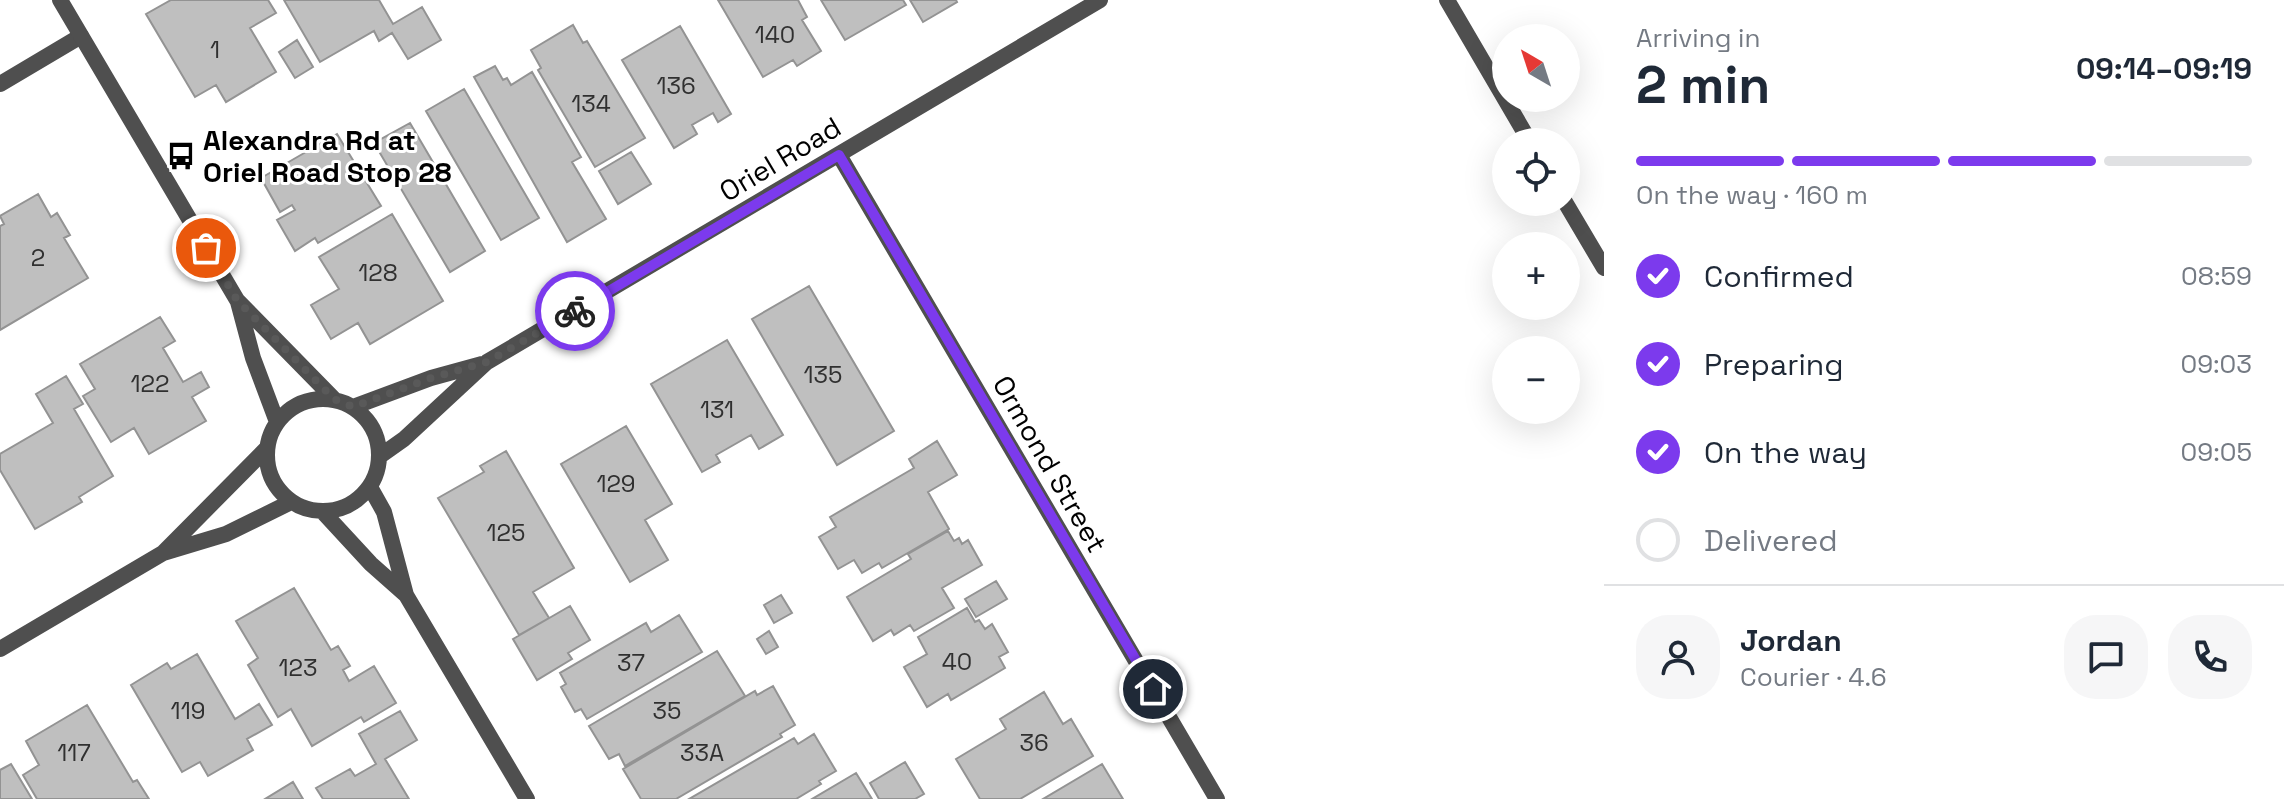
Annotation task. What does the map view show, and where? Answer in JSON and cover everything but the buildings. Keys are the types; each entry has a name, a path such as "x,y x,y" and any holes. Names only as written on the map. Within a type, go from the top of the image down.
{"street":[{"path":"60,0 237,300 334,399 353,407 368,420 377,437 380,456 370,487 357,500 341,509 323,512 291,502 271,478 267,448"},
{"name":"Oriel Road","path":"380,456 404,439 487,362 1100,0"},
{"path":"1447,0 1522,128"},
{"path":"0,84 81,36"},
{"name":"Ormond Street","path":"839,155 1217,799"},
{"path":"1573,216 1604,268"},
{"path":"237,300 253,358 277,422"},
{"name":"Oriel Road","path":"353,407 431,378 487,362"},
{"path":"163,553 267,448 277,422 288,411 317,399 334,399"},
{"path":"370,487 384,512 406,595"},
{"path":"0,649 163,553 226,534 291,502"},
{"path":"323,512 371,564 406,595 527,799"}],"way so far":[{"path":"206,248 237,300 334,399 353,407 386,393 487,362 575,311"}],"place":[{"name":"Alexandra Rd at Oriel Road Stop 28","path":"181,156"}],"route":[{"path":"575,311 839,155 1153,689"}]}
